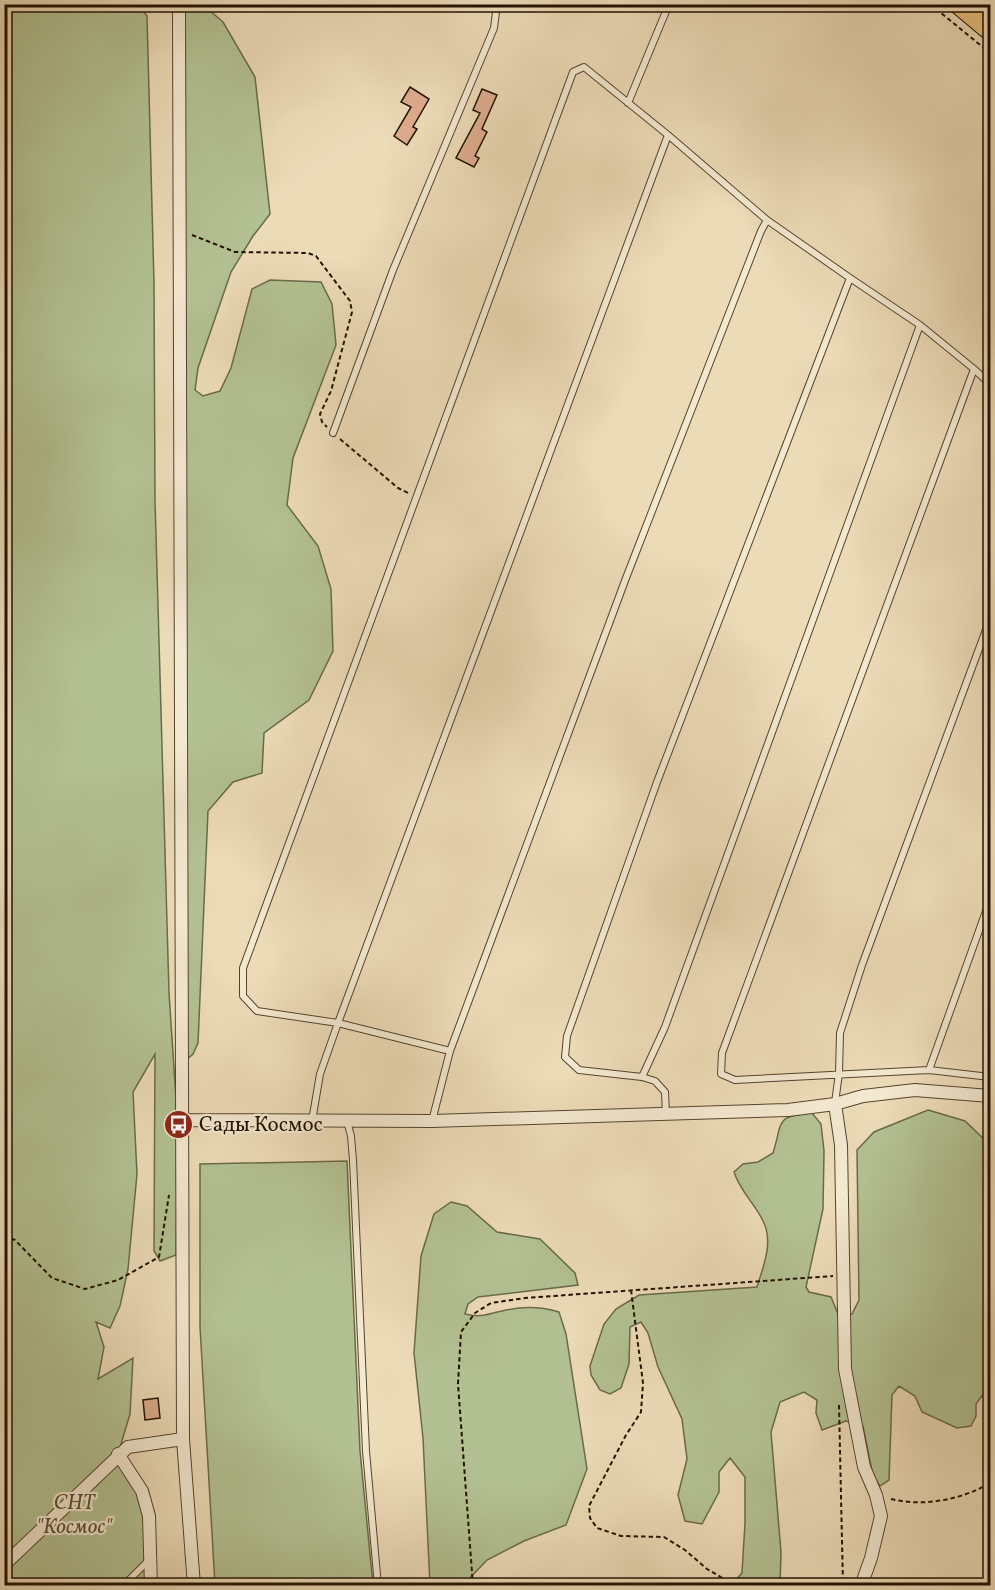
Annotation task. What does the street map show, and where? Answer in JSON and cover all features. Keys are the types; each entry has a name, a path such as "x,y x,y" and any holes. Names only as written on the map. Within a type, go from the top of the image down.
{"main road":[{"path":"959,4 990,30"},
{"path":"985,4 990,9"}],"street":[{"path":"179,4 183,1439 195,1586"},
{"path":"182,1120 432,1121 788,1110 835,1104 863,1096 915,1090 990,1096"},
{"path":"835,1104 841,1145 845,1369 862,1459 876,1495 881,1516 871,1558 861,1586"},
{"path":"4,1565 118,1454 128,1447 183,1439"},
{"path":"118,1454 142,1491 149,1516 151,1586"}],"lane":[{"path":"333,432 393,270 494,28 497,4"},
{"path":"628,103 669,4"},
{"path":"450,1051 338,1023 256,1011 243,996 243,968 573,72 584,67 669,135 767,220 920,325 990,384"},
{"path":"312,1121 320,1074 338,1023 669,135"},
{"path":"432,1121 450,1051 622,589 767,220"},
{"path":"666,1114 665,1092 655,1081 642,1077 579,1070 565,1057 567,1036 657,782 850,278"},
{"path":"642,1077 665,1027 920,325"},
{"path":"974,369 722,1053 720,1074 735,1080 930,1070 990,1077"},
{"path":"835,1104 839,1073 840,1033 862,965 990,619"},
{"path":"930,1070 990,900"},
{"path":"347,1121 353,1160 366,1451 378,1586"},
{"path":"123,1586 149,1560"}],"path":[{"path":"930,4 990,53"},
{"path":"180,233 197,236 235,252 308,253 316,256 350,301 352,312 331,391 320,414 322,422 398,488 416,496"},
{"path":"4,1236 15,1240 52,1278 85,1289 118,1280 159,1257 171,1187"},
{"path":"473,1586 458,1384 461,1332 475,1314 491,1303 525,1298 844,1275"},
{"path":"631,1290 643,1383 641,1412 626,1435 589,1506 590,1518 597,1528 621,1536 664,1537 685,1550 707,1569 736,1586"},
{"path":"840,1396 838,1416 843,1586"},
{"path":"876,1495 903,1502 928,1503 976,1492 990,1483"}],"green space":[{"name":"СНТ \"Космос\"","path":"5,5 139,5 147,16 154,284 155,500 169,993 178,1129 176,1255 160,1261 154,1251 155,1054 133,1092 137,1174 128,1269 120,1306 110,1328 96,1322 104,1347 98,1379 133,1358 130,1414 118,1454 142,1491 151,1585 5,1586"},
{"path":"180,5 203,5 223,22 255,77 270,214 253,236 231,272 198,368 195,390 203,396 220,391 231,368 252,289 270,280 321,282 332,304 336,345 293,458 287,505 318,546 331,589 333,651 309,700 264,733 262,773 233,782 208,811 198,1043 193,1054 185,1061"},
{"path":"928,1110 965,1121 990,1145 990,1392 986,1390 976,1404 976,1416 971,1426 957,1428 922,1412 915,1396 899,1386 892,1395 889,1480 880,1486 873,1476 863,1426 846,1421 822,1430 816,1413 817,1400 804,1392 780,1402 771,1432 781,1552 780,1585 731,1585 742,1573 745,1477 730,1458 719,1472 719,1492 702,1524 685,1521 678,1495 687,1459 682,1419 658,1367 648,1333 641,1322 630,1327 629,1364 621,1388 610,1394 600,1390 591,1375 590,1366 604,1324 616,1309 639,1295 757,1287 768,1246 768,1237 760,1215 734,1172 743,1164 758,1162 773,1153 782,1122 791,1116 812,1113 821,1124 824,1151 823,1209 806,1287 809,1292 831,1297 838,1314 852,1314 859,1300 857,1150 874,1132"},
{"path":"347,1161 360,1451 373,1585 215,1585 200,1327 200,1164"},
{"path":"451,1202 467,1206 497,1232 540,1239 575,1273 578,1285 478,1297 468,1304 465,1314 480,1316 530,1307 559,1312 566,1334 587,1469 566,1525 524,1541 487,1560 466,1582 467,1585 430,1585 423,1438 414,1353 421,1256 434,1214"}],"building":[{"path":"410,87 429,99 413,127 417,129 407,145 394,136 411,107 401,102"},
{"path":"482,89 497,95 482,129 487,132 475,156 479,158 474,167 456,158 480,113 473,110"},
{"path":"158,1398 160,1418 145,1420 143,1400"}],"place":[{"name":"Сады Космос","path":"178,1124"}]}
